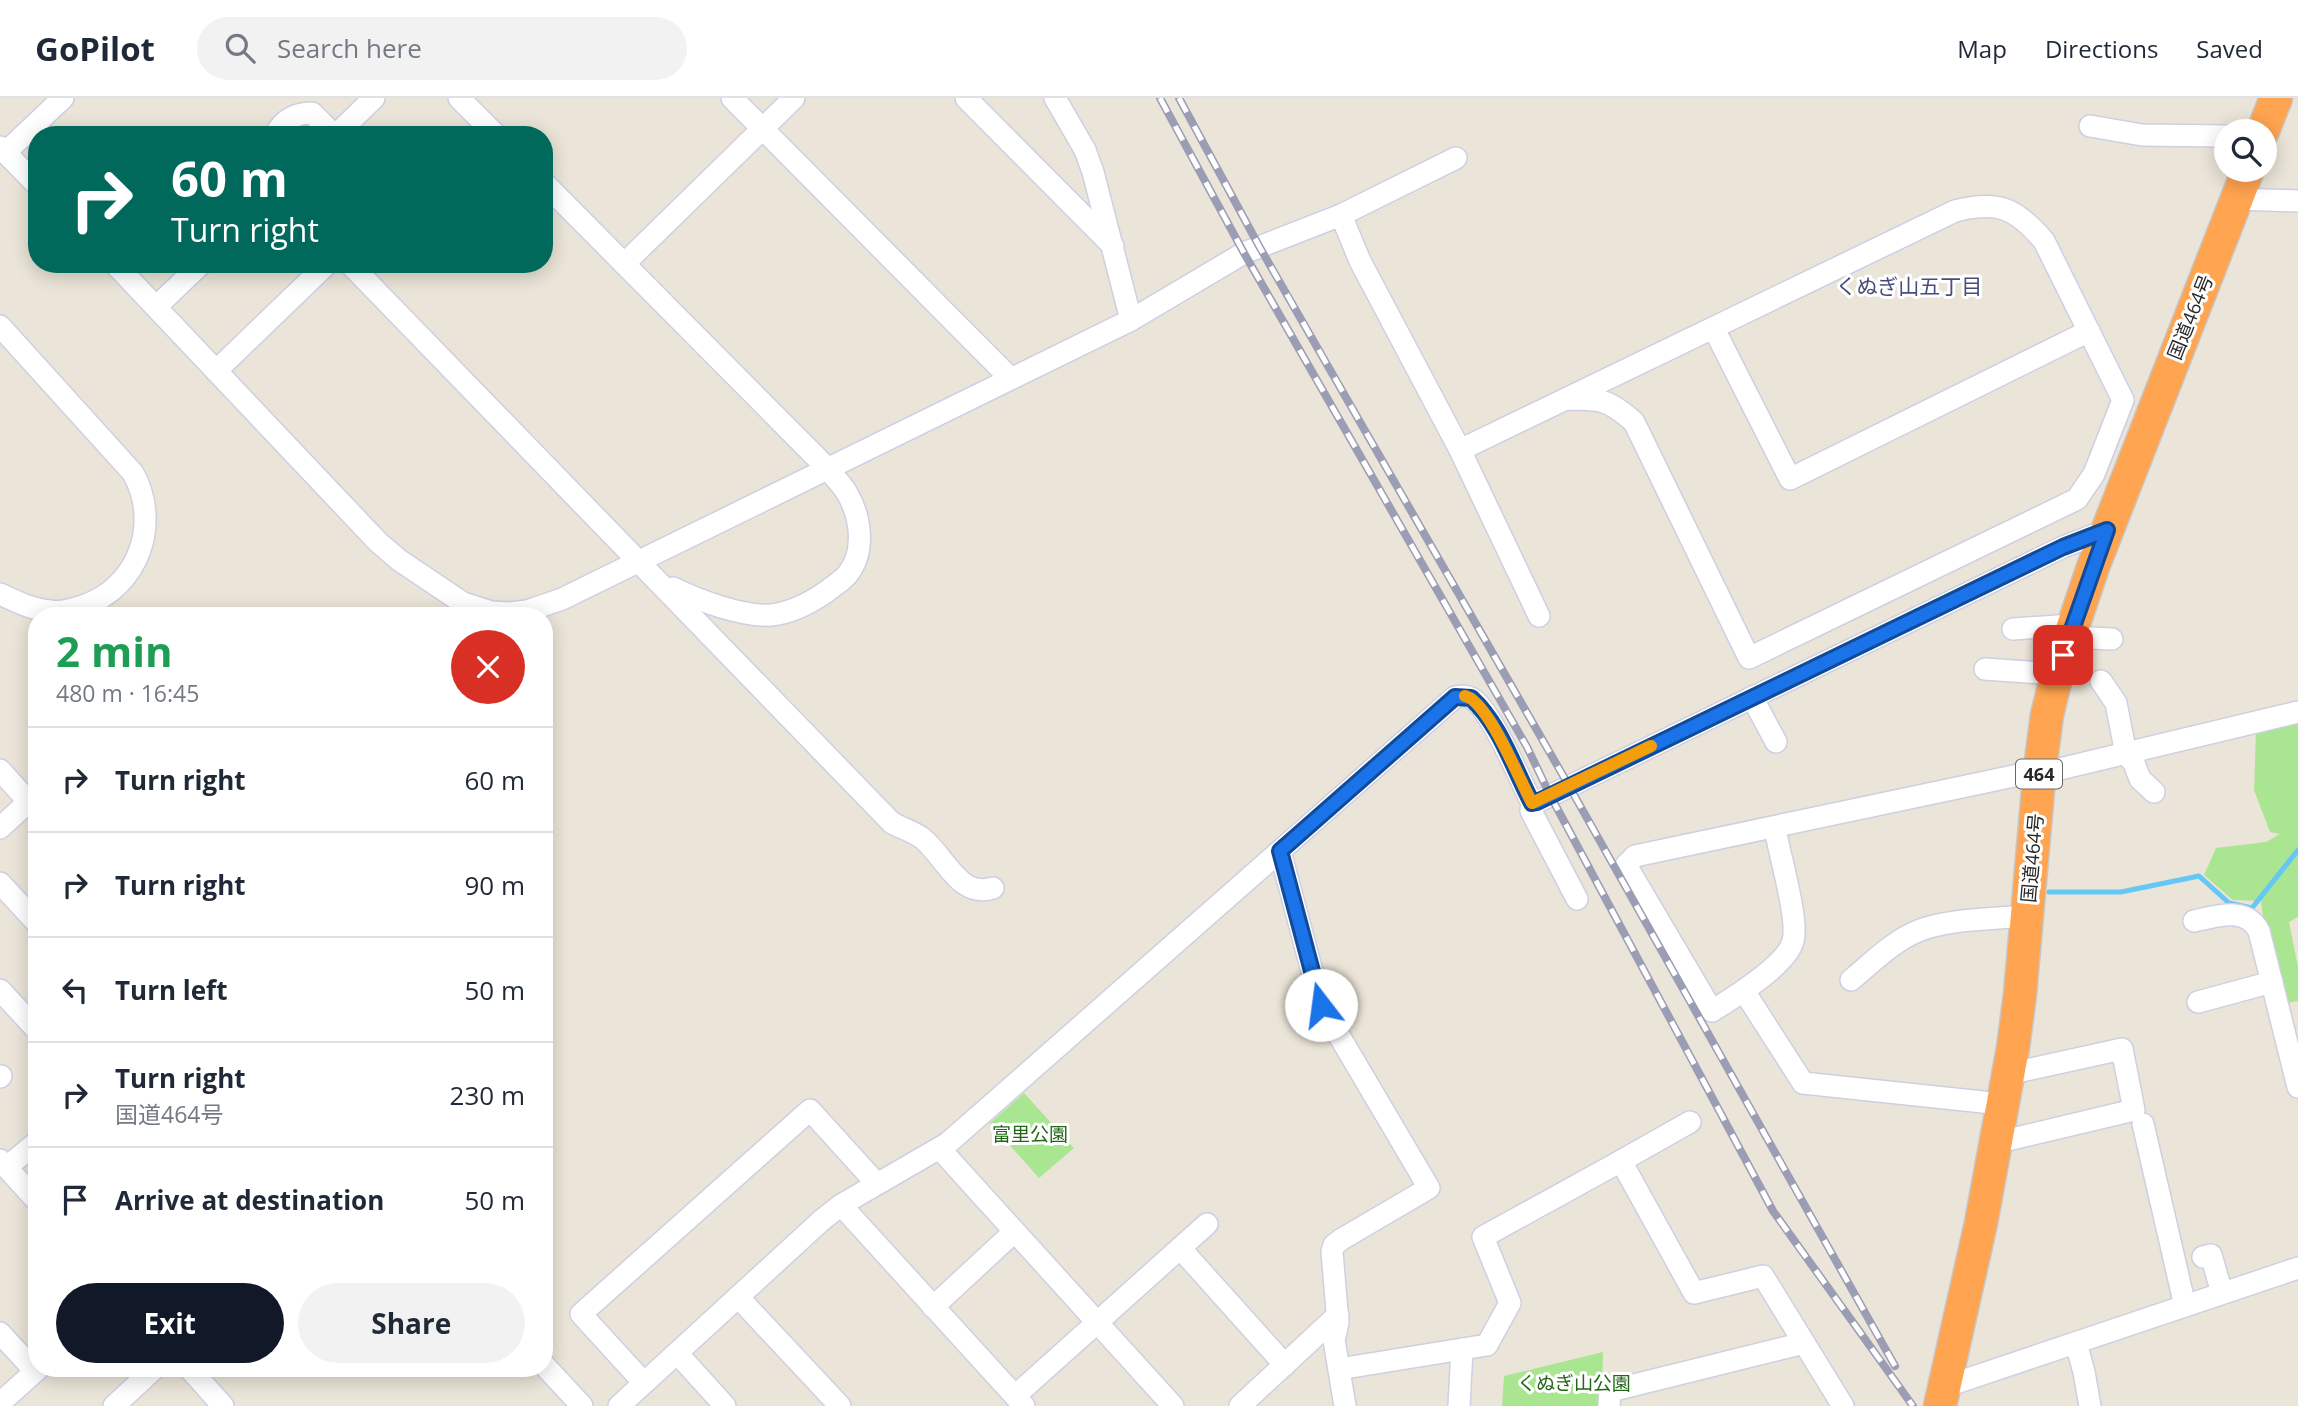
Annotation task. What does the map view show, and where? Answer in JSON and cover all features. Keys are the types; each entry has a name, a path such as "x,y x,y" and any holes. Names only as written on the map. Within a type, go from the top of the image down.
{"highway":[{"path":"2268,119 2276,98"},
{"name":"国道464号","path":"1942,1397 1981,1223 2005,1089 2020,994 2039,771 2047,715 2057,674 2107,530 2243,182"}],"street":[{"path":"31,126 63,98"},
{"path":"344,126 374,98"},
{"path":"459,98 487,126"},
{"path":"732,98 1010,378"},
{"path":"624,264 794,98"},
{"path":"966,98 1113,246"},
{"path":"1055,98 1085,150 1104,207 1131,320"},
{"path":"283,126 290,118 301,113 312,113 326,126"},
{"path":"2090,126 2142,135 2214,136"},
{"path":"28,128 3,150 28,176"},
{"path":"539,607 562,599 1131,320 1244,253 1341,215 1456,158"},
{"path":"553,192 827,468 846,492 856,514 860,537 857,558 847,576 803,606 772,615 748,612 696,599 659,580"},
{"path":"2236,199 2298,201"},
{"path":"1460,450 1567,398 1714,329 1955,211 1980,205 2006,208 2027,221 2044,241 2123,400 2094,474 2077,499 1749,658 1634,422 1617,406 1599,399 1567,398"},
{"path":"1341,215 1360,261 1460,450 1539,616"},
{"path":"124,273 378,542 433,585 463,603 476,607"},
{"path":"156,307 192,273"},
{"path":"216,371 318,273"},
{"path":"359,273 892,823 922,838 965,886 981,892 993,888"},
{"path":"0,326 133,473 141,487 145,531 141,552 114,589 96,601 80,607"},
{"path":"1714,329 1790,479 2090,331"},
{"path":"1532,803 2063,547 2107,530"},
{"path":"0,594 30,607"},
{"path":"2013,629 2070,631 2112,639"},
{"path":"1985,669 2057,674"},
{"path":"2101,681 2116,703 2126,754 2140,779 2154,792"},
{"path":"619,1406 822,1220 841,1205 940,1149 1455,697 1471,698 1479,705 1502,741 1532,803 1531,811 1577,899"},
{"path":"1752,697 1776,742"},
{"path":"1775,828 1794,925 1793,942 1787,954 1744,991 1712,1011 1623,860 1775,828 1890,800 2126,754 2298,712"},
{"path":"0,770 28,799"},
{"path":"0,828 28,806"},
{"path":"1280,851 1321,1005 1429,1188 1334,1245 1331,1259 1338,1315 1334,1340 1345,1406"},
{"path":"0,883 28,913"},
{"path":"2194,921 2223,914 2250,918 2259,930 2298,1087"},
{"path":"1851,980 1896,943 1916,931 1933,926 2026,916"},
{"path":"2198,1002 2272,982"},
{"path":"0,990 28,1020"},
{"path":"1744,991 1803,1083 1908,1096 2005,1089 2122,1049 2134,1110 1995,1143"},
{"path":"644,1383 581,1314 810,1110 877,1184"},
{"path":"1339,1369 1487,1345 1510,1303 1483,1237 1690,1122"},
{"path":"2143,1124 2185,1306"},
{"path":"28,1148 4,1164 28,1191"},
{"path":"940,1149 1173,1406"},
{"path":"1620,1161 1694,1293 1763,1276 1843,1406"},
{"path":"841,1205 1020,1401 1097,1322 1207,1224"},
{"path":"933,1307 1014,1231"},
{"path":"1180,1248 1285,1364"},
{"path":"2203,1257 2211,1255 2222,1293"},
{"path":"1942,1397 2076,1343 2298,1268"},
{"path":"738,1297 840,1406"},
{"path":"1240,1406 1338,1315"},
{"path":"0,1333 28,1361"},
{"path":"1609,1406 1610,1391 1804,1343"},
{"path":"2076,1343 2090,1406"},
{"path":"1459,1406 1462,1349"},
{"path":"677,1353 725,1406"},
{"path":"553,1375 582,1406"},
{"path":"0,1403 29,1377"},
{"path":"114,1406 145,1377"},
{"path":"197,1377 223,1406"}],"green space":[{"path":"2298,720 2298,917 2289,922 2298,967 2298,1001 2287,1003 2261,901 2233,900 2204,875 2216,848 2266,842 2280,834 2270,832 2254,790 2256,731"},
{"name":"富里公園","path":"1024,1093 1074,1148 1039,1178 990,1123"},
{"name":"くぬぎ山公園","path":"1603,1352 1602,1406 1502,1406 1504,1376"}],"waterway":[{"path":"2049,892 2121,892 2199,876 2229,903 2252,908 2298,850"}],"railway":[{"path":"1160,98 1244,253 1527,747 1550,795 1773,1211 1913,1406"},
{"path":"1179,98 1259,246 1569,786 1895,1366"}],"slow traffic":[{"path":"1465,696 1479,705 1502,741 1532,803 1651,746"}],"district":[{"name":"くぬぎ山五丁目","path":"1909,286"}],"route":[{"path":"1321,1005 1280,851 1455,697 1471,698 1479,705 1502,741 1532,803 1537,802 2063,547 2107,530 2063,655"}]}
